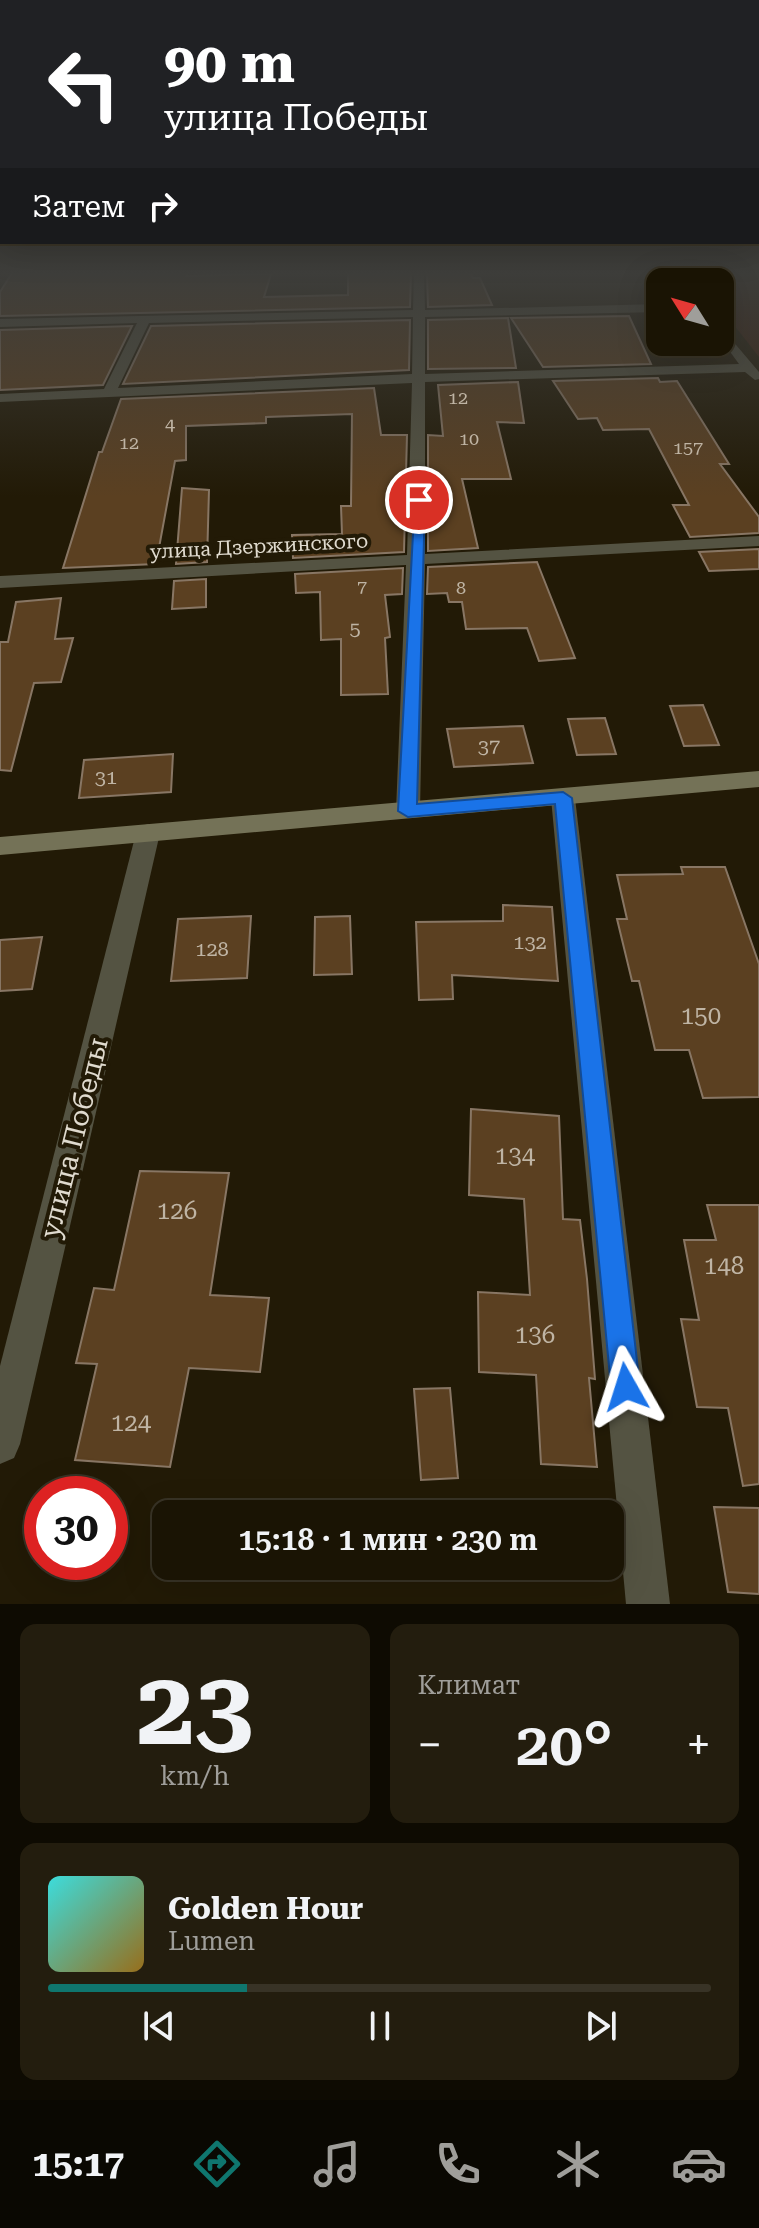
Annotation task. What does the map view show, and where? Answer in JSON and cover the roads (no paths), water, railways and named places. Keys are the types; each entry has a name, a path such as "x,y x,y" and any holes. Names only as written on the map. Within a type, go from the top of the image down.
{"street":[{"path":"109,393 131,348"},
{"path":"408,811 418,560 421,348"},
{"path":"734,348 759,381"},
{"path":"0,398 422,378 749,368"},
{"name":"улица Дзержинского","path":"0,582 759,541"},
{"path":"0,846 759,779"},
{"path":"563,798 648,1604"},
{"name":"улица Победы","path":"0,1444 148,833"}]}
